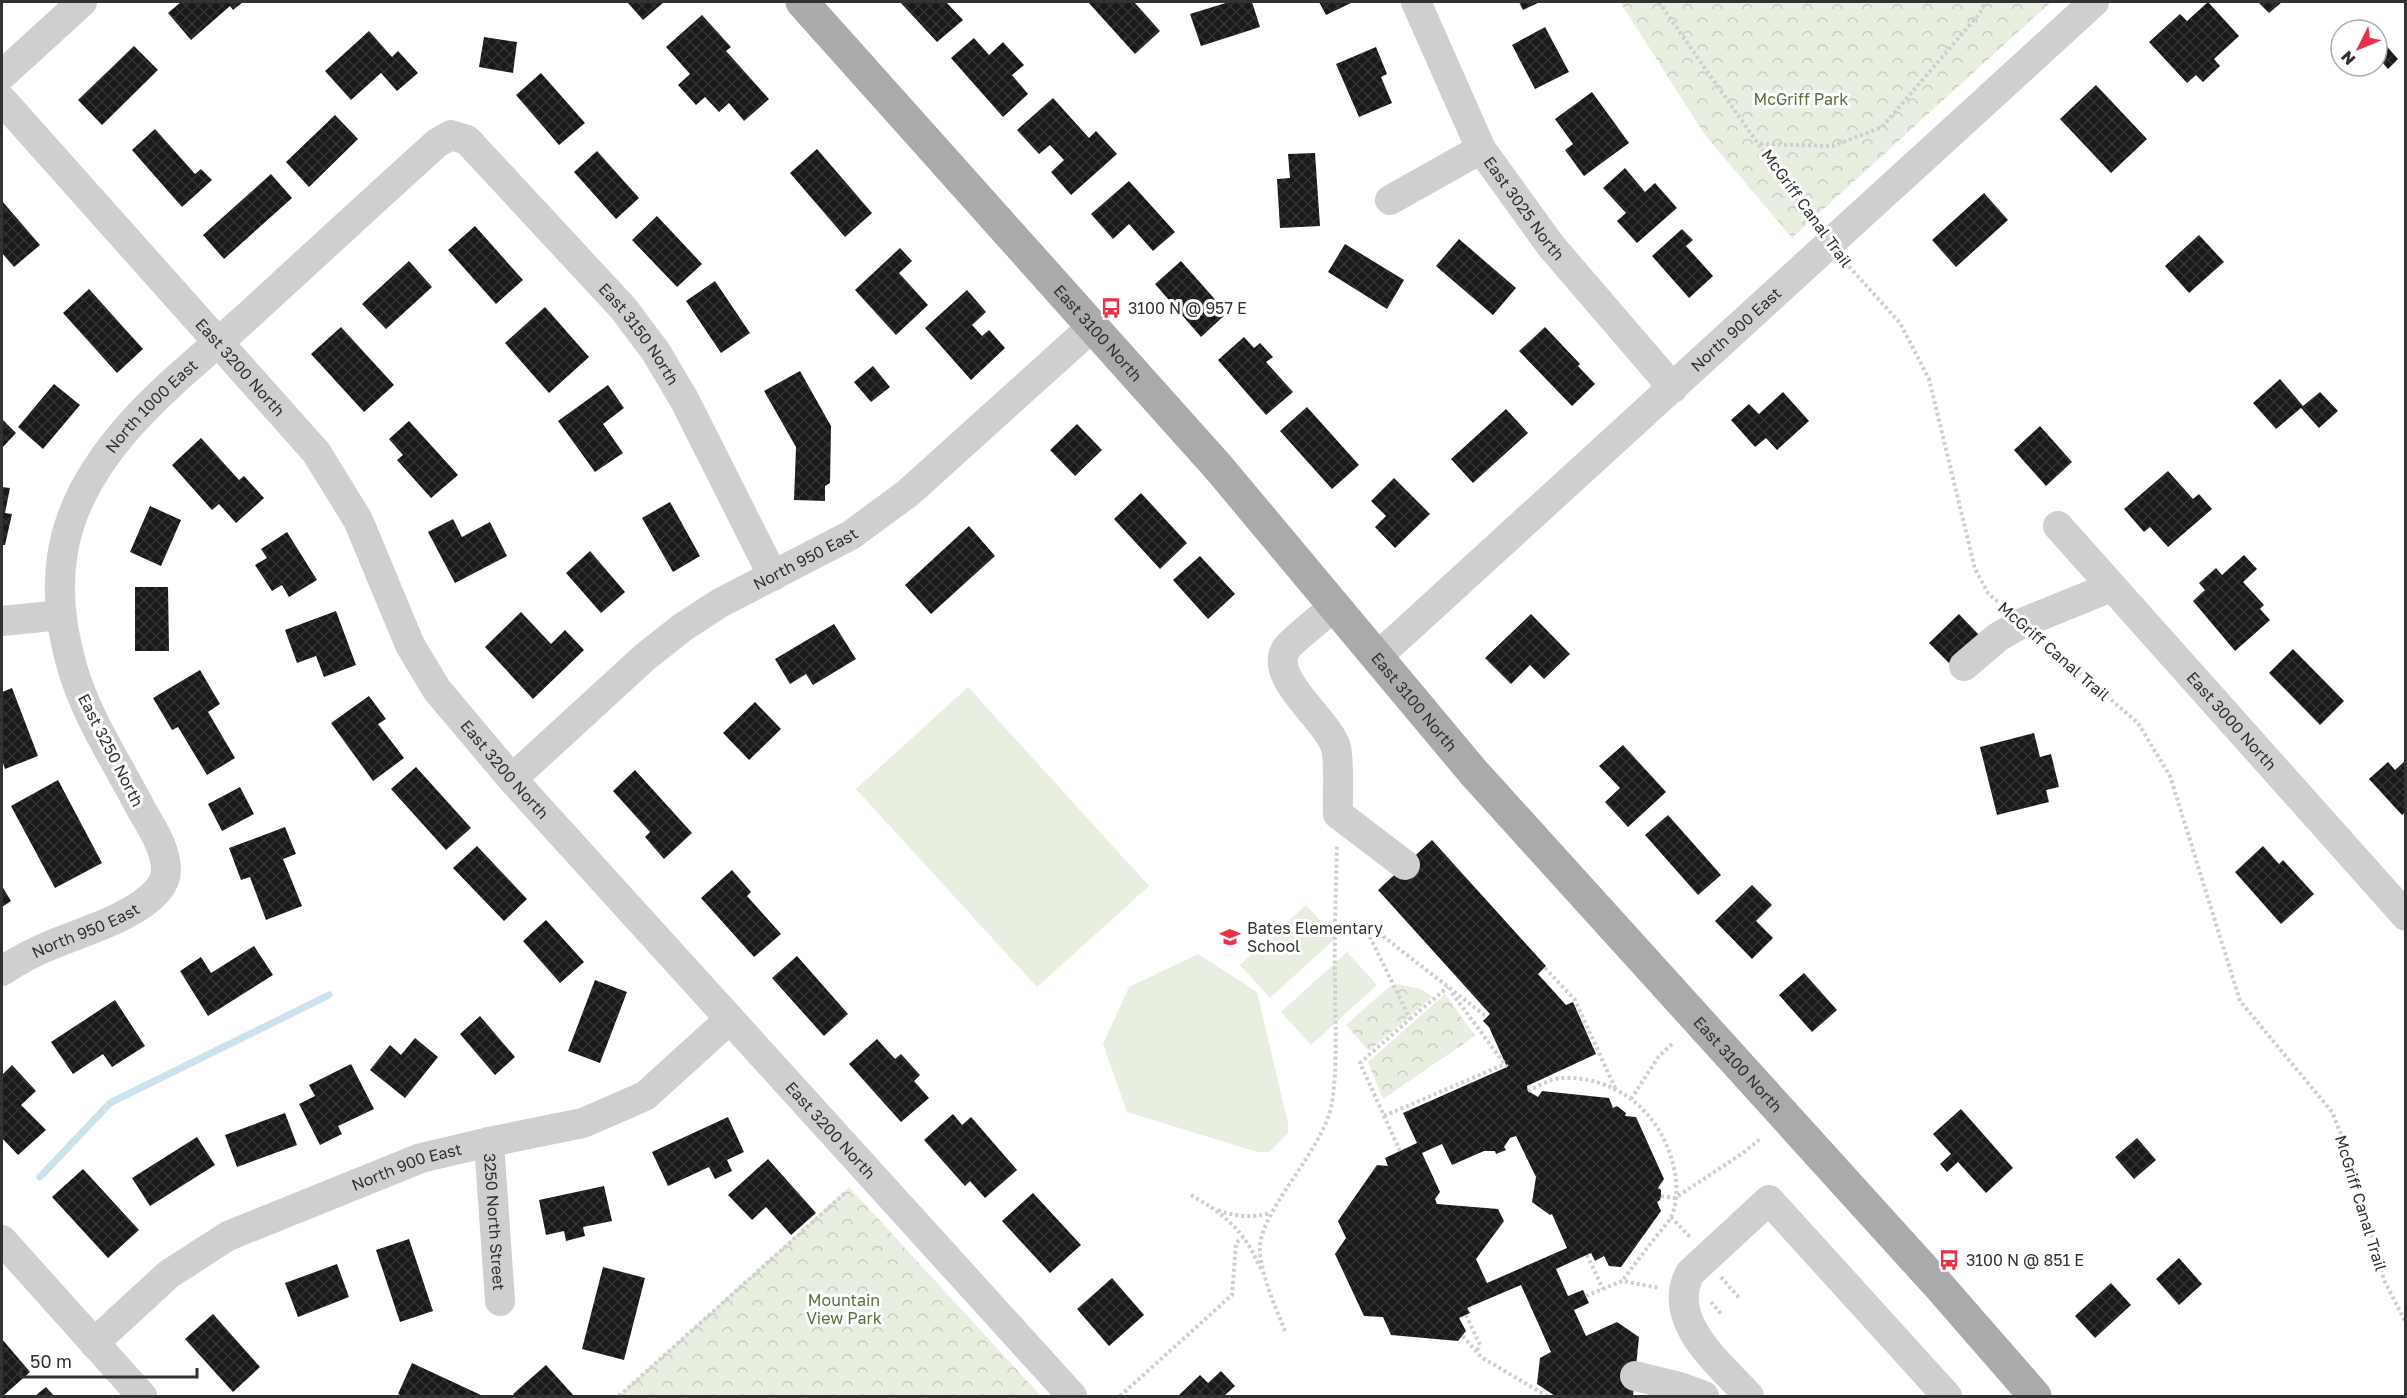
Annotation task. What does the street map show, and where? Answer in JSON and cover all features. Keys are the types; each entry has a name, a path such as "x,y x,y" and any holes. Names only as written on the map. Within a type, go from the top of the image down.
{"main road":[{"name":"East 3100 North","path":"801,2 1219,468 1474,773 1940,1287 2035,1396"}],"street":[{"path":"2,75 82,2"},
{"name":"East 3025 North","path":"1416,2 1481,149 1551,246 1673,388"},
{"name":"North 900 East","path":"1377,657 2094,2"},
{"name":"East 3200 North","path":"2,100 316,452 358,520 410,645 431,681 512,779 1072,1396"},
{"name":"North 1000 East","path":"61,615 59,584 71,519 87,483 108,450 130,425 218,343 437,143 451,135"},
{"name":"East 3150 North","path":"451,135 467,140 623,308 656,352 685,401 773,576"},
{"path":"1390,200 1481,149"},
{"name":"North 950 East","path":"512,779 645,657 683,627 720,603 851,535 908,493 1092,327"},
{"name":"East 3000 North","path":"2058,526 2406,916"},
{"path":"1964,666 1998,637 2022,623 2111,586"},
{"path":"1335,606 1286,649 1283,663 1288,682 1328,731 1336,749 1338,814 1405,865"},
{"path":"2,621 61,615"},
{"name":"East 3250 North","path":"61,615 73,669 83,699 154,833 166,869 164,882"},
{"name":"North 950 East","path":"2,971 46,947 126,914 147,900 164,882"},
{"name":"North 900 East","path":"94,1343 170,1274 228,1236 420,1158 583,1123 645,1096 730,1019"},
{"name":"3250 North Street","path":"489,1142 500,1301"},
{"path":"1749,1396 1701,1343 1691,1328 1683,1299 1684,1284 1690,1273 1768,1200 1947,1396"},
{"path":"2,1240 142,1396"},
{"path":"1635,1376 1680,1387 1704,1396"}],"path":[{"name":"McGriff Canal Trail","path":"1659,2 1743,125 1760,144 1830,244 1900,323 1929,379 1975,569 1988,593 2138,723 2170,776 2240,1001 2332,1112 2352,1161 2384,1280 2406,1323"},
{"path":"1760,144 1833,146 1882,127 1980,12 1985,2"},
{"path":"1265,1277 1259,1251 1262,1230 1318,1139 1331,1107 1336,1072 1334,938 1338,814"},
{"path":"1410,1019 1367,931 1371,927 1487,1017"},
{"path":"1545,968 1575,1000 1617,1090"},
{"path":"1400,1151 1360,1063 1448,987"},
{"path":"1384,1116 1506,1065 1448,987"},
{"path":"1631,1099 1659,1056 1673,1043"},
{"path":"1528,1091 1560,1078 1578,1079 1617,1090 1631,1099 1655,1121 1667,1144 1674,1166 1675,1198 1671,1217 1622,1281 1586,1296"},
{"path":"1661,1196 1675,1198 1743,1153 1760,1139"},
{"path":"619,1396 845,1193"},
{"path":"1191,1195 1230,1222 1248,1241 1265,1277 1285,1331"},
{"path":"1211,1207 1231,1215 1256,1217 1272,1212"},
{"path":"1671,1217 1693,1240"},
{"path":"1120,1396 1232,1295 1236,1243 1244,1236"},
{"path":"1587,1255 1603,1289"},
{"path":"1717,1272 1740,1299"},
{"path":"1622,1281 1662,1288"},
{"path":"1466,1315 1480,1345 1476,1352"},
{"path":"1463,1336 1481,1357 1493,1362 1517,1381 1547,1396"}],"green space":[{"name":"McGriff Park","path":"1620,2 2051,2 1792,238 1705,135"},
{"path":"968,687 1149,886 1037,987 856,789"},
{"path":"1306,905 1336,938 1270,998 1240,965"},
{"path":"1347,952 1377,985 1311,1045 1281,1012"},
{"path":"1198,954 1257,992 1288,1123 1288,1133 1269,1152 1258,1152 1127,1112 1103,1044 1129,987"},
{"path":"1398,984 1421,989 1432,997 1369,1051 1346,1025 1389,987"},
{"path":"1445,994 1475,1036 1383,1099 1368,1062"},
{"name":"Mountain View Park","path":"849,1187 1041,1396 618,1396"}],"building":[{"path":"181,2 243,2 233,10 230,6 191,40 168,13"},
{"path":"627,2 664,2 643,20"},
{"path":"900,2 946,2 963,20 937,42"},
{"path":"1088,2 1134,2 1160,31 1135,54"},
{"path":"1229,2 1252,2 1260,27 1201,46 1190,14"},
{"path":"1319,2 1353,2 1326,15"},
{"path":"1519,2 1540,2 1523,10"},
{"path":"2208,2 2239,36 2214,59 2220,66 2203,82 2196,75 2187,83 2149,42 2180,14 2187,21"},
{"path":"2258,2 2282,2 2269,13"},
{"path":"702,15 731,47 726,51 769,99 744,121 729,103 719,112 705,97 696,105 678,85 690,74 666,47"},
{"path":"1545,27 1569,72 1535,89 1512,45"},
{"path":"369,31 392,57 398,51 418,73 397,91 381,73 351,100 325,71"},
{"path":"484,37 517,42 513,73 479,67"},
{"path":"974,38 989,55 1003,42 1024,65 1012,75 1028,94 1003,117 951,58"},
{"path":"134,46 158,70 102,125 78,100"},
{"path":"1376,47 1387,74 1381,77 1392,103 1359,117 1336,64"},
{"path":"2389,49 2398,59 2389,68"},
{"path":"541,73 585,123 559,145 516,95"},
{"path":"2096,85 2147,139 2111,173 2060,119"},
{"path":"1592,92 1629,143 1584,176 1565,150 1573,144 1555,119"},
{"path":"1053,98 1089,138 1096,131 1117,154 1071,195 1051,172 1064,160 1050,145 1039,154 1017,130"},
{"path":"335,115 358,139 309,187 286,162"},
{"path":"155,129 195,174 201,169 212,180 182,207 132,150"},
{"path":"817,149 872,213 845,237 790,173"},
{"path":"597,151 639,198 616,219 574,172"},
{"path":"1315,153 1320,226 1280,228 1277,179 1290,178 1288,154"},
{"path":"1625,168 1645,192 1655,183 1677,208 1637,243 1617,221 1626,213 1603,188"},
{"path":"271,174 292,198 224,259 203,235"},
{"path":"1129,181 1175,232 1153,251 1129,224 1113,239 1091,214"},
{"path":"1984,193 2008,220 1956,267 1932,240"},
{"path":"2,201 40,245 14,267 2,253"},
{"path":"657,216 702,264 677,287 632,240"},
{"path":"475,226 523,280 496,304 448,250"},
{"path":"1682,229 1693,240 1686,246 1713,276 1689,298 1652,256"},
{"path":"2199,235 2224,262 2189,293 2165,266"},
{"path":"1459,239 1516,288 1493,315 1436,266"},
{"path":"1345,244 1404,280 1387,309 1328,272"},
{"path":"900,248 912,261 899,273 928,305 896,335 855,290"},
{"path":"409,261 432,287 386,329 362,304"},
{"path":"1181,261 1227,313 1201,337 1155,284"},
{"path":"715,281 750,333 721,353 686,301"},
{"path":"89,289 143,349 117,373 63,313"},
{"path":"967,290 986,312 972,325 982,336 989,330 1005,348 971,380 925,328"},
{"path":"545,307 589,357 549,393 505,343"},
{"path":"341,327 394,385 364,412 311,354"},
{"path":"1545,327 1580,364 1578,366 1595,384 1572,406 1519,351"},
{"path":"1244,337 1254,348 1260,343 1273,357 1266,362 1293,392 1266,415 1218,360"},
{"path":"873,366 890,387 871,402 854,382"},
{"path":"800,371 831,426 830,483 825,486 825,501 794,500 796,447 764,391"},
{"path":"2280,379 2303,406 2320,392 2338,411 2319,428 2301,408 2276,429 2253,403"},
{"path":"54,384 80,405 43,449 18,427"},
{"path":"608,385 624,408 603,424 623,453 595,472 558,421"},
{"path":"1783,392 1809,421 1777,450 1766,438 1755,447 1731,420 1749,404 1759,414"},
{"path":"1307,407 1359,465 1332,489 1280,431"},
{"path":"1506,409 1528,433 1473,483 1451,459"},
{"path":"2,419 16,433 2,448"},
{"path":"409,421 458,475 431,498 397,460 403,455 389,439"},
{"path":"1077,424 1102,450 1075,476 1050,450"},
{"path":"2040,426 2072,462 2046,486 2014,450"},
{"path":"201,438 239,480 244,476 264,498 236,523 219,504 212,510 172,465"},
{"path":"2168,471 2193,499 2199,494 2212,509 2168,547 2150,527 2144,532 2124,509"},
{"path":"1394,478 1430,514 1395,548 1375,527 1386,516 1371,501"},
{"path":"2,487 10,488 5,513 12,514 5,545 2,545"},
{"path":"1141,493 1187,543 1160,569 1114,519"},
{"path":"670,502 700,556 673,572 642,518"},
{"path":"150,506 181,520 161,566 130,552"},
{"path":"453,519 462,537 490,522 507,556 455,583 428,532"},
{"path":"969,526 995,556 931,614 905,585"},
{"path":"287,532 317,580 289,597 282,585 272,591 255,565 267,558 261,549"},
{"path":"590,551 625,592 601,613 566,573"},
{"path":"2244,555 2257,569 2243,582 2264,605 2260,609 2270,620 2235,651 2193,601 2205,590 2199,583 2216,568 2222,575"},
{"path":"1200,556 1235,594 1208,619 1173,580"},
{"path":"135,587 168,587 169,651 135,651"},
{"path":"336,611 356,665 324,677 316,656 297,663 285,630"},
{"path":"521,612 551,644 565,630 584,650 533,699 485,647"},
{"path":"1531,614 1570,654 1544,679 1530,665 1511,684 1485,658"},
{"path":"1959,614 1979,635 1949,663 1929,643"},
{"path":"834,624 856,659 813,685 806,674 790,684 775,659"},
{"path":"2293,649 2344,701 2320,725 2269,673"},
{"path":"200,670 220,704 208,712 235,758 207,775 178,727 172,730 153,698"},
{"path":"12,688 38,756 5,769 2,760 2,692"},
{"path":"369,696 386,719 378,724 404,758 373,781 331,723"},
{"path":"755,702 781,729 749,760 723,733"},
{"path":"2034,733 2040,757 2051,754 2059,787 2046,790 2049,802 1997,815 1980,747"},
{"path":"1623,745 1666,792 1628,827 1605,802 1620,788 1599,766"},
{"path":"2406,760 2406,812 2402,815 2369,779 2388,762 2395,770"},
{"path":"416,767 471,828 446,850 391,789"},
{"path":"635,770 692,833 664,859 645,837 650,832 613,791"},
{"path":"58,780 102,863 55,888 11,806"},
{"path":"240,787 254,814 222,831 208,804"},
{"path":"1668,815 1721,875 1698,895 1645,835"},
{"path":"285,827 296,854 283,859 302,906 266,920 250,877 241,880 229,848"},
{"path":"1432,840 1546,966 1538,974 1566,1005 1573,1002 1596,1054 1527,1086 1528,1091 1538,1097 1542,1091 1609,1098 1613,1108 1617,1106 1626,1113 1625,1116 1636,1117 1664,1179 1658,1188 1661,1190 1661,1196 1657,1202 1661,1211 1621,1267 1609,1266 1604,1256 1595,1261 1591,1253 1556,1269 1568,1296 1583,1290 1589,1303 1574,1310 1586,1336 1617,1322 1639,1337 1633,1396 1555,1396 1537,1384 1540,1358 1551,1352 1521,1285 1467,1308 1470,1313 1459,1318 1466,1331 1458,1341 1391,1335 1383,1317 1364,1316 1335,1254 1346,1238 1338,1221 1377,1165 1388,1166 1385,1158 1417,1143 1403,1113 1507,1067 1489,1027 1483,1021 1490,1014 1378,890","holes":["1516,1136 1536,1177 1532,1202 1550,1215 1552,1214 1567,1248 1487,1283 1476,1259 1504,1221 1498,1209 1437,1204 1435,1199 1440,1192 1422,1153 1442,1144 1452,1165 1484,1151 1495,1151 1496,1154 1506,1150 1504,1147 1510,1138"]},
{"path":"477,846 527,899 504,921 453,868"},
{"path":"2263,846 2279,864 2283,860 2314,894 2281,924 2235,872"},
{"path":"732,870 751,892 747,896 781,934 754,957 701,898"},
{"path":"1752,885 1772,905 1756,921 1773,938 1752,959 1715,921"},
{"path":"2,886 11,901 2,907"},
{"path":"546,920 584,962 560,983 523,941"},
{"path":"254,946 273,975 208,1016 180,971 201,957 211,973"},
{"path":"797,956 848,1014 824,1036 772,978"},
{"path":"1804,973 1837,1010 1812,1032 1779,995"},
{"path":"595,980 627,992 600,1063 568,1051"},
{"path":"115,1000 145,1046 112,1067 103,1054 73,1074 51,1042"},
{"path":"480,1016 515,1057 495,1075 460,1034"},
{"path":"415,1038 438,1057 405,1098 370,1070 390,1045 401,1055"},
{"path":"877,1039 895,1059 901,1054 920,1075 914,1081 929,1098 901,1122 849,1064"},
{"path":"351,1064 374,1109 338,1126 342,1134 320,1145 299,1104 315,1096 309,1085"},
{"path":"12,1065 36,1091 21,1105 46,1130 18,1155 2,1138 2,1075"},
{"path":"1961,1109 2013,1168 1986,1193 1958,1162 1947,1172 1940,1164 1951,1154 1933,1134"},
{"path":"285,1113 297,1145 237,1167 225,1135"},
{"path":"953,1114 962,1125 971,1117 1017,1170 985,1198 970,1181 965,1186 924,1140"},
{"path":"728,1117 744,1152 727,1160 732,1171 715,1179 709,1167 668,1186 652,1152"},
{"path":"197,1137 215,1165 150,1206 132,1178"},
{"path":"2137,1138 2156,1160 2134,1179 2115,1157"},
{"path":"768,1159 816,1213 791,1235 766,1207 752,1220 728,1195"},
{"path":"83,1169 139,1230 108,1258 52,1197"},
{"path":"604,1186 612,1221 583,1227 585,1236 566,1241 564,1231 546,1235 539,1200"},
{"path":"1033,1193 1081,1245 1050,1273 1002,1221"},
{"path":"409,1239 433,1311 400,1322 376,1250"},
{"path":"2179,1258 2202,1284 2179,1305 2156,1279"},
{"path":"337,1264 349,1297 298,1317 285,1283"},
{"path":"603,1267 645,1278 624,1360 582,1349"},
{"path":"1112,1278 1144,1315 1109,1346 1077,1309"},
{"path":"2111,1283 2131,1305 2095,1338 2075,1316"},
{"path":"213,1314 260,1367 233,1392 185,1339"},
{"path":"2,1339 30,1372 3,1396 2,1394"},
{"path":"412,1363 483,1396 402,1396 398,1394"},
{"path":"546,1365 574,1396 515,1396 513,1394"},
{"path":"1221,1371 1235,1386 1224,1396 1178,1396 1200,1375 1208,1383"},
{"path":"46,1387 54,1396 35,1396"}],"waterway":[{"path":"40,1177 110,1103 329,995"}],"place":[{"name":"3100 N @ 957 E","path":"1111,308"},
{"name":"Bates Elementary School","path":"1230,937"},
{"name":"3100 N @ 851 E","path":"1949,1260"}]}
